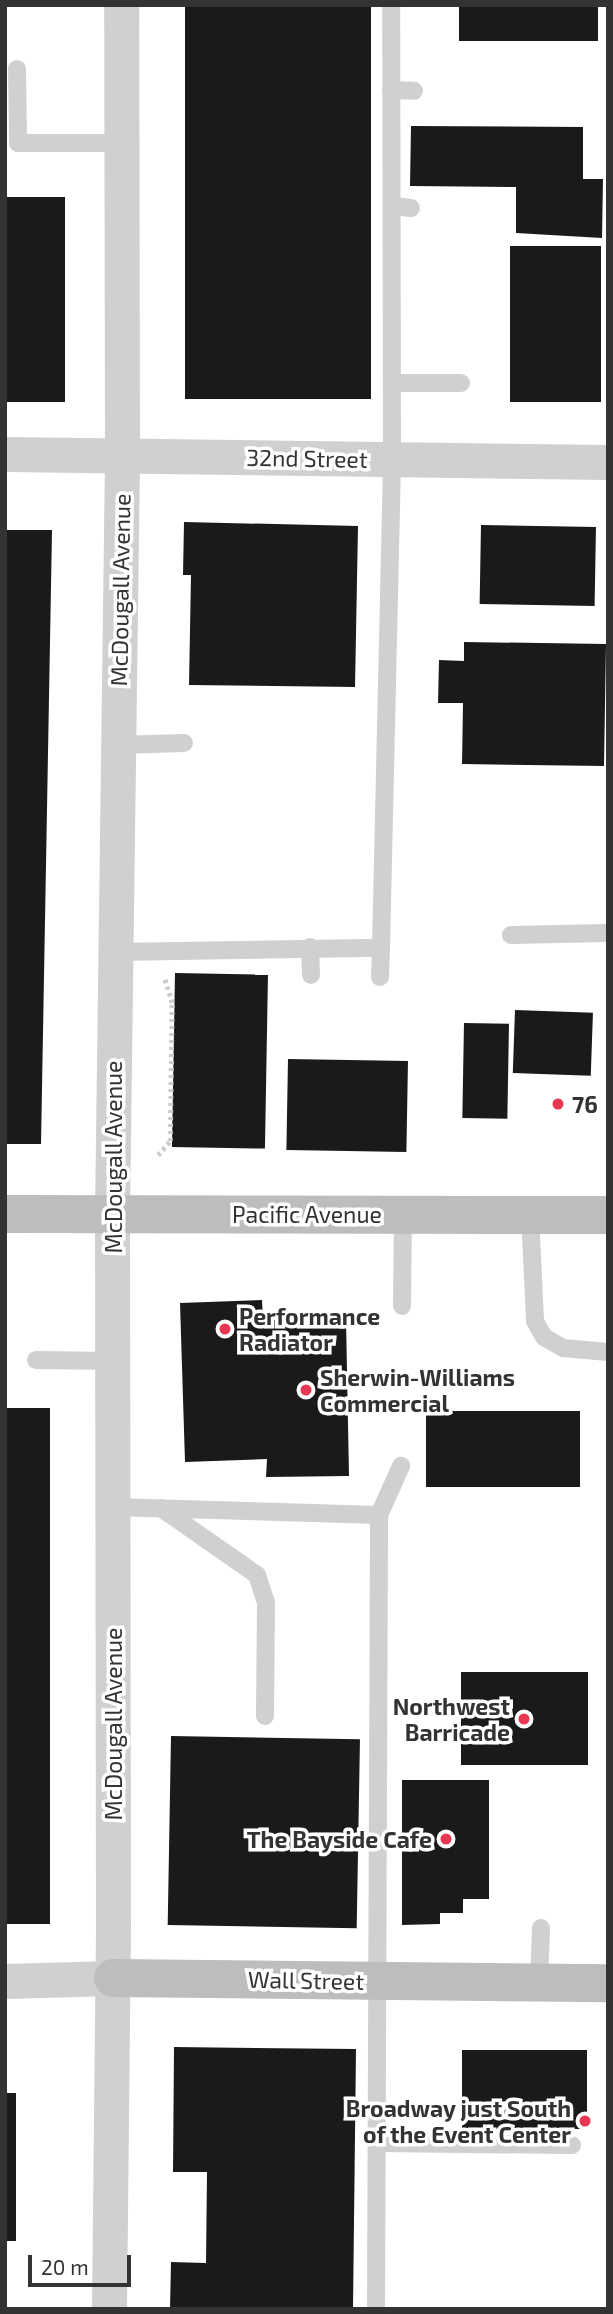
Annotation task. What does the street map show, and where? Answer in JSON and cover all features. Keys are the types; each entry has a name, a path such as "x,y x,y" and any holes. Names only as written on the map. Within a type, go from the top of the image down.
{"street":[{"name":"McDougall Avenue","path":"108,2309 113,1978 112,1213 129,951 118,745 122,455 121,5"},
{"name":"32nd Street","path":"5,454 608,462"},
{"name":"Pacific Avenue","path":"5,1214 608,1215"},
{"name":"Wall Street","path":"5,1981 113,1978 608,1983"}],"lane":[{"path":"380,977 392,459 391,5"},
{"path":"17,69 18,143 121,143"},
{"path":"391,90 414,91"},
{"path":"391,206 411,208"},
{"path":"392,383 461,383"},
{"path":"118,745 184,743"},
{"path":"511,935 608,933"},
{"path":"310,947 311,975"},
{"path":"129,951 381,948"},
{"path":"402,1306 403,1214"},
{"path":"530,1214 535,1321 544,1336 563,1348 608,1352"},
{"path":"36,1360 112,1361"},
{"path":"376,2309 379,1515 401,1466"},
{"path":"112,1507 379,1515"},
{"path":"161,1508 257,1575 266,1602 265,1716"},
{"path":"539,1982 541,1928"},
{"path":"377,2143 572,2145"}],"path":[{"path":"129,951 163,974 172,1003 170,1142 158,1155"}],"building":[{"path":"185,5 371,5 371,399 185,399"},
{"path":"459,5 598,5 598,41 459,41"},
{"path":"411,126 583,127 583,179 603,179 602,238 516,233 516,187 410,186"},
{"path":"5,197 65,197 65,402 5,402"},
{"path":"510,246 601,246 601,402 510,402"},
{"path":"184,522 358,526 355,687 189,685 191,575 183,575"},
{"path":"481,525 596,527 595,606 480,604"},
{"path":"5,530 52,530 41,1144 5,1144"},
{"path":"464,642 606,644 604,766 462,764 463,703 438,703 439,660 464,661"},
{"path":"175,973 268,975 265,1149 172,1147"},
{"path":"515,1010 593,1013 591,1076 513,1073"},
{"path":"464,1023 509,1024 507,1119 462,1118"},
{"path":"288,1059 408,1061 406,1152 286,1150"},
{"path":"262,1300 263,1320 346,1319 349,1476 266,1477 267,1459 185,1462 180,1303"},
{"path":"5,1408 50,1408 50,1924 5,1924"},
{"path":"426,1411 580,1411 580,1487 426,1487"},
{"name":"Northwest Barricade","path":"461,1672 588,1672 588,1765 461,1765"},
{"path":"171,1736 360,1739 357,1928 168,1925"},
{"name":"The Bayside Cafe","path":"402,1780 489,1780 489,1899 463,1899 463,1913 440,1913 440,1924 402,1925"},
{"path":"174,2047 356,2049 353,2309 170,2309 171,2262 206,2263 207,2172 173,2172"},
{"path":"462,2050 587,2050 587,2129 462,2129"},
{"path":"5,2093 16,2093 16,2241 5,2241"}],"place":[{"name":"76","path":"558,1104"},
{"name":"Performance Radiator","path":"225,1329"},
{"name":"Sherwin-Williams Commercial","path":"306,1390"},
{"name":"Northwest Barricade","path":"524,1719"},
{"name":"The Bayside Cafe","path":"446,1839"},
{"name":"Broadway just South of the Event Center","path":"585,2121"}]}
